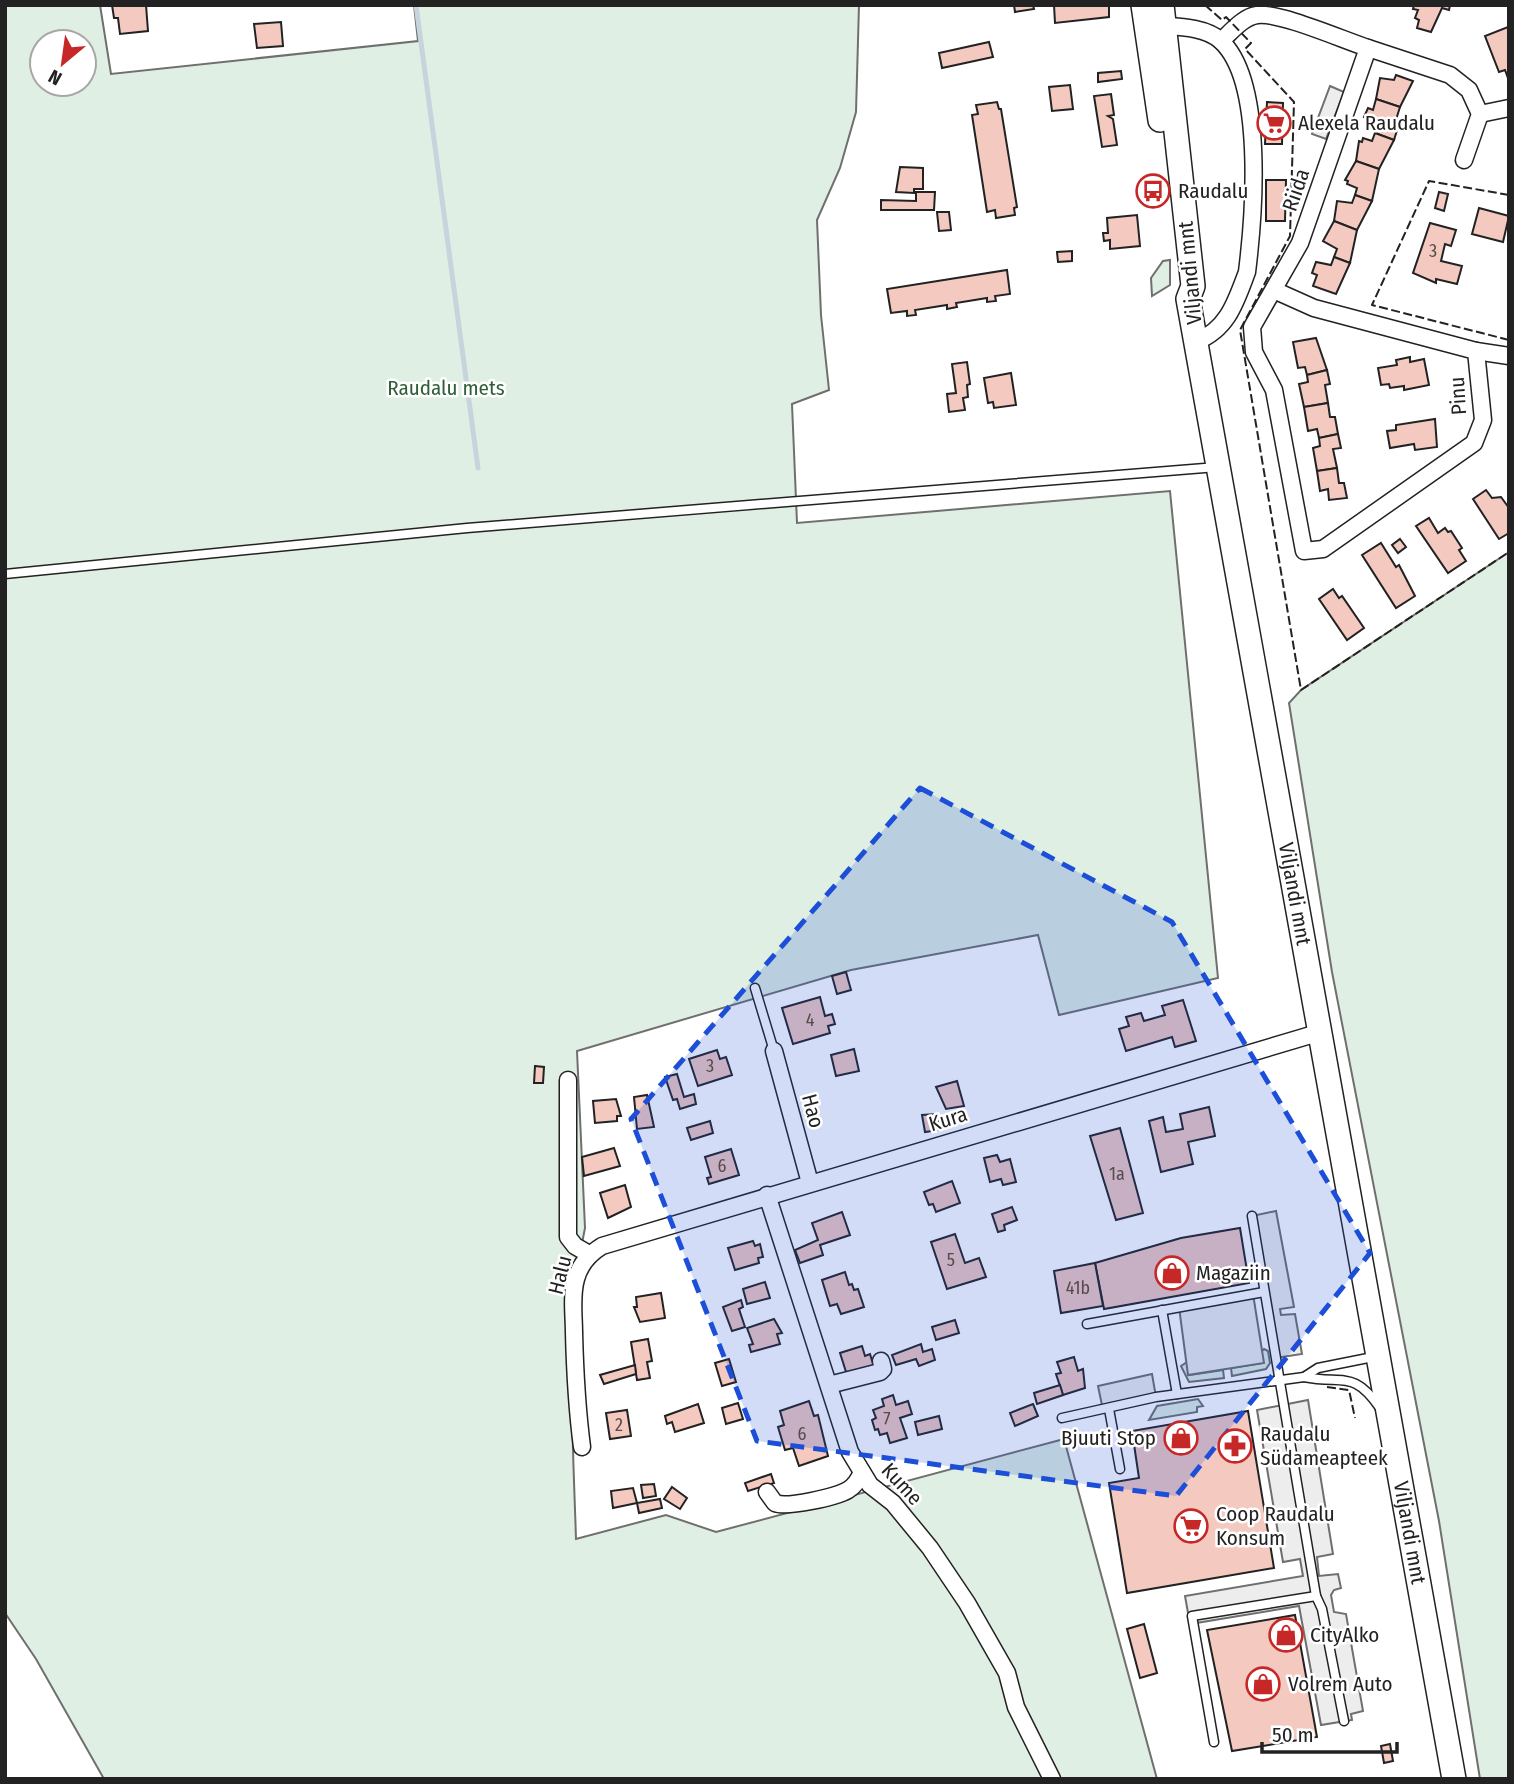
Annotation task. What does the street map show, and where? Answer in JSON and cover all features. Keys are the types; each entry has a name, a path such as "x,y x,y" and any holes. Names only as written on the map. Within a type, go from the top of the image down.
{"main road":[{"name":"Viljandi mnt","path":"1154,16 1193,286 1188,299 1454,1779"}],"street":[{"path":"1221,41 1247,19 1257,15 1274,17 1450,75 1469,90 1480,114 1464,160"},
{"path":"1154,16 1203,31 1221,41 1236,63 1252,108 1250,247 1247,272 1227,316 1215,334 1197,341"},
{"name":"Riida","path":"1304,551 1273,390 1251,338 1252,327 1276,291 1300,243 1368,48"},
{"path":"1480,114 1509,107"},
{"name":"Pinu","path":"1276,291 1314,308 1476,351 1483,420 1474,443 1323,549 1304,551"},
{"path":"1476,351 1509,356"},
{"name":"Kura","path":"589,1254 602,1246 768,1195 1321,1032"},
{"name":"Hao","path":"774,1051 810,1183"},
{"name":"Halu","path":"568,1080 568,1237 575,1246 589,1254 576,1279 573,1298 576,1395 582,1447"},
{"name":"Kume","path":"768,1195 850,1452 870,1485 893,1503 930,1548 967,1603 1007,1674 1016,1707 1052,1779"},
{"path":"829,1385 880,1372 883,1369 881,1361"},
{"path":"767,1492 775,1503 788,1504 845,1492 863,1472"}],"lane":[{"path":"5,574 467,528 1220,466"},
{"path":"755,988 774,1051"},
{"path":"1252,1216 1316,1597 1322,1609 1344,1721"},
{"path":"1087,1324 1264,1292"},
{"path":"1162,1310 1177,1394"},
{"path":"1304,1377 1318,1368 1378,1356"},
{"path":"1062,1418 1177,1394 1304,1377 1340,1379 1363,1386 1391,1423"},
{"path":"1109,1409 1120,1469"},
{"path":"1214,1742 1192,1616 1316,1597"}],"highlighted area":[{"path":"920,788 1172,922 1370,1253 1176,1496 757,1441 631,1119"}],"green space":[{"name":"Raudalu mets","path":"5,5 100,5 111,74 418,41 414,5 859,5 856,112 840,168 817,220 821,315 829,390 792,404 797,523 1170,491 1218,978 1059,1015 1038,935 851,970 577,1051 585,1228 575,1303 573,1343 572,1423 576,1539 666,1515 716,1532 1064,1439 1157,1779 104,1779 36,1659 5,1613"},
{"path":"1170,260 1170,285 1152,296 1151,278 1163,261"},
{"path":"1509,552 1509,1779 1480,1779 1439,1521 1332,972 1289,703 1301,690"},
{"path":"1264,1349 1268,1351 1270,1363 1266,1369 1232,1376 1231,1368 1263,1363 1261,1352"},
{"path":"1187,1362 1189,1375 1223,1370 1224,1378 1189,1382 1181,1366"},
{"path":"1198,1399 1203,1406 1197,1407 1197,1412 1149,1420 1157,1406"}],"shaded area":[{"path":"1330,86 1344,92 1326,139 1312,134"},
{"path":"1276,1211 1294,1307 1280,1309 1281,1315 1295,1314 1302,1354 1275,1358 1252,1216"},
{"path":"1253,1294 1264,1363 1188,1375 1179,1307"},
{"path":"1152,1374 1156,1397 1103,1410 1098,1386"},
{"path":"1308,1400 1333,1554 1317,1557 1319,1576 1338,1574 1341,1588 1334,1590 1331,1595 1334,1612 1346,1614 1363,1711 1351,1714 1352,1720 1321,1725 1299,1606 1190,1624 1185,1596 1303,1576 1300,1559 1283,1562 1257,1410"}],"building":[{"path":"112,5 146,5 148,31 120,34 118,18 114,18"},
{"path":"1014,5 1033,5 1034,9 1015,12"},
{"path":"1054,5 1109,5 1109,17 1055,23"},
{"path":"1414,5 1450,5 1449,10 1442,8 1431,32 1417,28 1419,20 1415,18 1418,10 1413,9"},
{"path":"281,22 283,46 257,48 254,24"},
{"path":"1508,27 1509,81 1505,70 1499,72 1485,36"},
{"path":"989,42 993,57 942,68 939,53"},
{"path":"1121,71 1122,79 1098,82 1098,73"},
{"path":"1396,75 1413,81 1400,107 1376,99 1380,78 1394,80"},
{"path":"1070,85 1073,109 1052,111 1049,87"},
{"path":"1111,94 1114,115 1108,116 1113,119 1117,145 1102,147 1094,96"},
{"path":"1376,99 1400,107 1394,140 1375,133 1377,125 1364,117 1368,108 1373,110"},
{"path":"997,102 1001,109 1017,207 1014,208 1015,215 996,218 995,210 987,212 972,115 978,114 976,105"},
{"name":"Alexela Raudalu","path":"1267,102 1283,103 1282,144 1265,144"},
{"path":"1375,133 1394,140 1379,169 1356,161 1359,141 1362,142 1363,138 1372,141"},
{"path":"1356,161 1379,169 1372,201 1355,195 1357,188 1347,184 1348,181 1345,180"},
{"path":"900,167 923,168 923,189 914,189 914,193 896,192"},
{"name":"Alexela Raudalu","path":"1266,180 1286,180 1285,221 1266,221"},
{"path":"916,192 935,192 934,210 881,210 881,200 916,201"},
{"path":"1439,192 1448,194 1444,211 1435,208"},
{"path":"1355,195 1372,201 1357,230 1334,221 1337,201 1352,203"},
{"path":"1479,208 1509,216 1503,242 1472,234"},
{"path":"937,212 949,212 951,230 939,231"},
{"path":"1137,215 1140,246 1110,249 1110,240 1104,241 1103,233 1108,233 1107,218"},
{"path":"1334,221 1357,230 1350,263 1334,257 1337,249 1323,241"},
{"path":"1430,223 1456,230 1451,246 1445,244 1441,261 1462,266 1457,284 1436,279 1436,283 1413,273"},
{"path":"1072,251 1072,261 1058,262 1057,252"},
{"path":"1334,257 1350,263 1336,294 1313,286 1317,275 1312,273 1316,262 1331,265"},
{"path":"1007,270 1010,294 995,296 996,301 987,302 987,298 956,303 957,307 947,309 947,305 915,310 916,315 907,316 907,311 891,313 887,289"},
{"path":"1316,338 1327,370 1307,375 1305,367 1298,368 1293,342"},
{"path":"1410,357 1410,362 1424,359 1429,385 1404,390 1404,386 1390,388 1389,384 1381,385 1378,368 1397,365 1396,360"},
{"path":"967,362 970,384 967,385 968,397 963,398 965,410 949,412 947,394 956,393 952,364"},
{"path":"1327,370 1330,384 1325,385 1328,403 1304,407 1299,384 1308,382 1307,375"},
{"path":"1011,373 1016,405 994,408 993,402 988,403 984,378"},
{"path":"1328,403 1330,417 1335,417 1338,434 1319,438 1317,429 1308,431 1304,407"},
{"path":"1435,419 1437,447 1415,450 1414,444 1390,448 1387,431 1396,430 1396,425"},
{"path":"1338,434 1341,448 1333,449 1337,468 1317,471 1313,448 1320,446 1319,438"},
{"path":"1337,468 1339,483 1344,483 1347,498 1329,500 1328,489 1320,491 1317,471"},
{"path":"1486,490 1492,498 1501,497 1509,508 1509,533 1499,539 1473,499"},
{"path":"1429,518 1438,533 1445,528 1448,532 1451,531 1462,548 1459,550 1466,561 1448,573 1416,526"},
{"path":"1400,539 1406,547 1398,553 1392,545"},
{"path":"1381,543 1396,567 1399,565 1415,596 1396,608 1362,555"},
{"path":"1333,589 1339,598 1342,596 1364,628 1347,640 1319,599"},
{"path":"846,972 851,990 837,994 832,976"},
{"path":"820,997 825,1016 832,1014 835,1024 828,1026 830,1033 793,1044 782,1008"},
{"path":"1183,1000 1196,1041 1175,1047 1172,1037 1126,1051 1119,1029 1129,1026 1126,1017 1141,1013 1144,1021 1165,1015 1162,1006"},
{"path":"854,1049 859,1071 836,1076 831,1055"},
{"path":"717,1050 720,1059 726,1057 732,1075 698,1086 689,1059"},
{"path":"535,1066 544,1067 543,1083 534,1083"},
{"path":"677,1074 684,1097 694,1094 696,1104 680,1109 677,1099 673,1100 665,1077"},
{"path":"957,1081 964,1106 946,1109 936,1087"},
{"path":"647,1095 654,1127 637,1129 634,1097"},
{"path":"616,1099 621,1116 617,1116 617,1121 595,1123 593,1101"},
{"path":"1209,1107 1215,1136 1188,1142 1193,1164 1161,1172 1149,1121 1163,1117 1166,1132 1183,1129 1180,1114"},
{"path":"937,1114 939,1130 925,1132 922,1115"},
{"path":"710,1121 713,1133 691,1140 687,1128"},
{"path":"1120,1128 1143,1213 1116,1220 1090,1136"},
{"path":"614,1148 620,1166 584,1176 582,1157"},
{"path":"731,1149 739,1175 709,1184 707,1178 711,1177 705,1157"},
{"path":"997,1155 1000,1162 1010,1159 1016,1182 1003,1185 1001,1179 990,1182 984,1158"},
{"path":"952,1181 960,1203 936,1212 933,1204 929,1205 924,1192"},
{"path":"625,1185 631,1207 608,1218 600,1193"},
{"path":"1012,1207 1017,1220 1004,1225 1005,1230 998,1232 992,1214"},
{"path":"842,1212 850,1235 820,1245 823,1255 800,1263 795,1250 818,1240 812,1223"},
{"name":"Magaziin","path":"1240,1228 1249,1283 1104,1309 1095,1263 1181,1238"},
{"path":"955,1234 965,1263 979,1258 986,1277 947,1289 931,1242"},
{"path":"753,1241 755,1246 760,1244 763,1257 758,1258 759,1263 735,1270 728,1248"},
{"path":"1095,1263 1103,1306 1061,1313 1054,1271"},
{"path":"845,1272 849,1285 852,1284 854,1290 858,1289 864,1307 841,1314 837,1304 830,1306 822,1280"},
{"path":"765,1282 770,1298 747,1304 743,1289"},
{"path":"661,1293 665,1318 640,1322 634,1307 637,1307 636,1297"},
{"path":"741,1300 743,1307 739,1309 745,1327 732,1331 723,1307"},
{"path":"774,1319 782,1333 777,1334 780,1344 751,1352 749,1345 753,1344 747,1328"},
{"path":"955,1320 959,1333 936,1340 932,1327"},
{"path":"648,1339 652,1361 647,1362 650,1378 637,1380 631,1342"},
{"path":"921,1344 923,1352 932,1349 935,1360 919,1366 916,1359 896,1365 892,1355"},
{"path":"862,1346 865,1356 870,1354 874,1367 847,1375 840,1353"},
{"path":"1074,1357 1078,1371 1083,1369 1085,1388 1063,1395 1056,1374 1061,1373 1057,1362"},
{"path":"729,1359 736,1382 722,1386 715,1363"},
{"path":"635,1365 636,1374 604,1384 600,1375"},
{"path":"1060,1385 1063,1395 1037,1404 1034,1393"},
{"path":"893,1395 896,1405 908,1401 912,1414 900,1418 907,1438 890,1443 887,1433 880,1435 878,1429 875,1430 872,1420 876,1418 873,1410 884,1406 882,1399"},
{"path":"809,1401 814,1416 818,1415 828,1456 799,1466 793,1448 785,1450 778,1427 784,1425 780,1411"},
{"path":"738,1403 743,1419 726,1424 722,1408"},
{"path":"698,1404 704,1423 675,1432 672,1422 667,1424 665,1416"},
{"path":"1033,1404 1038,1416 1015,1426 1010,1413"},
{"path":"627,1410 631,1436 610,1439 606,1413"},
{"name":"Coop Raudalu Konsum","path":"1248,1411 1274,1568 1127,1593 1109,1483 1139,1478 1132,1431"},
{"path":"939,1416 942,1429 918,1435 915,1422"},
{"path":"771,1474 774,1483 748,1491 745,1483"},
{"path":"654,1484 656,1496 643,1498 641,1485"},
{"path":"672,1487 687,1498 680,1509 664,1499"},
{"path":"633,1488 637,1503 613,1508 611,1491"},
{"path":"660,1499 662,1508 639,1513 637,1503"},
{"name":"Volrem Auto","path":"1295,1615 1317,1737 1232,1751 1207,1630"},
{"path":"1144,1624 1157,1673 1140,1678 1127,1629"},
{"path":"1390,1744 1393,1761 1384,1763 1381,1746"}],"waterway":[{"path":"416,5 478,468"}],"fence":[{"path":"1205,5 1222,20 1226,17 1251,43 1245,49 1294,102 1290,236 1240,330 1301,690 1509,552"},
{"path":"1509,195 1429,181 1372,305 1509,340"},
{"path":"1327,1387 1349,1390 1355,1418"}],"place":[{"name":"Alexela Raudalu","path":"1274,123"},
{"name":"Raudalu","path":"1153,191"},
{"name":"Magaziin","path":"1172,1273"},
{"name":"Bjuuti Stop","path":"1181,1438"},
{"name":"Raudalu Südameapteek","path":"1235,1446"},
{"name":"Coop Raudalu Konsum","path":"1191,1526"},
{"name":"CityAlko","path":"1286,1635"},
{"name":"Volrem Auto","path":"1263,1684"}]}
